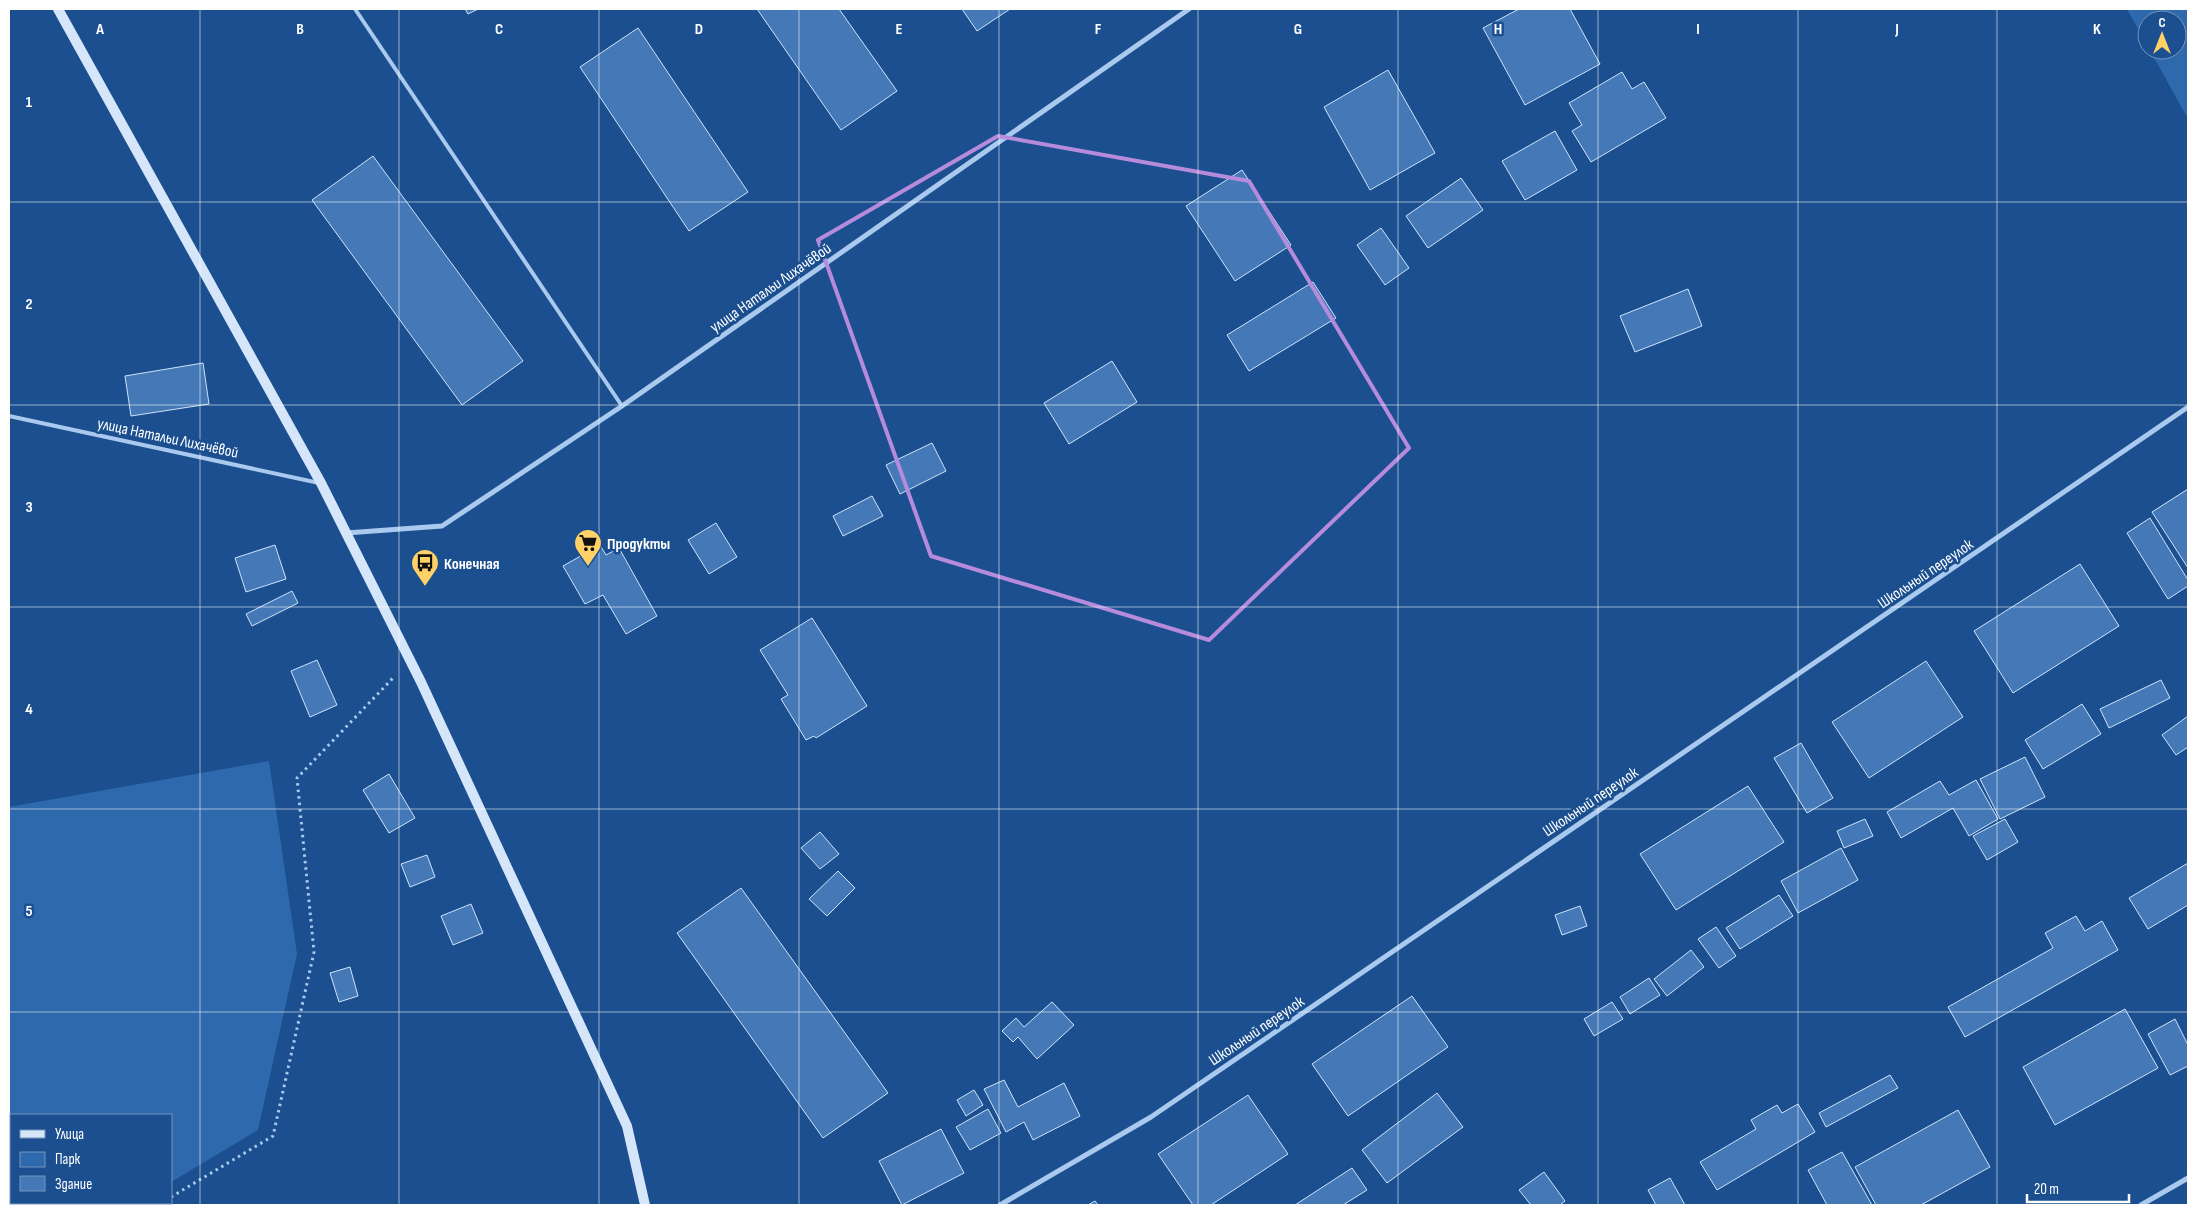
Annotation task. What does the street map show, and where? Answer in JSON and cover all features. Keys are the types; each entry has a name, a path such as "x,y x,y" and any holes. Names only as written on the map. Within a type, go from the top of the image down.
{"street":[{"path":"58,9 321,483 410,661 627,1126 645,1205"},
{"name":"улица Натальи Лихачёвой","path":"346,533 442,526 622,406 1188,9"},
{"name":"Школьный переулок","path":"1000,1205 1151,1117 2188,408"},
{"path":"2141,1205 2188,1178"}],"lane":[{"path":"355,9 622,406"},
{"name":"улица Натальи Лихачёвой","path":"9,416 321,483"}],"path":[{"path":"172,1196 273,1136 314,952 297,778 410,661"}],"highlighted area":[{"path":"998,136 1249,181 1409,448 1209,640 931,556 818,240"}],"green space":[{"path":"2127,9 2188,9 2188,119 2156,60 2187,60 2187,10 2137,10 2137,27"},
{"path":"269,761 297,954 258,1130 172,1181 172,1114 10,1114 10,1204 135,1204 133,1205 9,1205 9,807"}],"building":[{"path":"465,9 478,9 468,14"},
{"path":"757,9 839,9 897,91 841,130"},
{"path":"962,9 1010,9 977,31"},
{"path":"1519,9 1570,9 1600,64 1525,105 1483,28"},
{"path":"638,28 748,192 689,231 580,67"},
{"path":"1388,70 1435,153 1370,190 1324,107"},
{"path":"1622,72 1632,89 1644,82 1666,118 1591,162 1572,131 1582,125 1569,103"},
{"path":"1555,131 1577,170 1525,200 1502,161"},
{"path":"373,156 523,361 462,405 312,200"},
{"path":"1242,170 1291,245 1235,281 1186,206"},
{"path":"1461,178 1483,210 1428,248 1406,216"},
{"path":"1381,228 1409,268 1385,285 1357,245"},
{"path":"1313,282 1336,318 1249,371 1227,335"},
{"path":"1688,289 1702,326 1635,352 1620,316"},
{"path":"1112,361 1137,402 1069,444 1044,403"},
{"path":"203,363 209,404 131,416 125,376"},
{"path":"932,443 946,471 900,494 886,465"},
{"path":"2188,489 2188,568 2152,512"},
{"path":"872,496 883,516 843,536 833,516"},
{"path":"2150,518 2188,580 2188,586 2168,599 2127,533"},
{"path":"716,523 737,557 709,574 688,540"},
{"path":"275,545 286,579 246,592 235,558"},
{"path":"600,545 606,555 619,548 657,616 626,634 603,595 585,604 563,566"},
{"path":"2080,564 2119,626 2013,693 1974,631"},
{"path":"292,591 298,603 252,626 246,614"},
{"path":"812,618 867,706 816,738 814,736 806,740 781,699 788,695 760,650"},
{"path":"317,660 337,705 310,717 291,671"},
{"path":"1926,661 1963,717 1869,778 1832,722"},
{"path":"2161,680 2170,698 2109,728 2100,709"},
{"path":"2082,704 2101,734 2043,769 2025,740"},
{"path":"2188,716 2188,747 2176,755 2162,735"},
{"path":"1801,743 1833,798 1807,813 1774,758"},
{"path":"2025,757 2045,797 2000,819 1980,779"},
{"path":"389,774 415,818 389,833 363,790"},
{"path":"1976,780 1998,819 1969,836 1953,808 1901,838 1887,812 1940,781 1949,795"},
{"path":"1748,786 1784,842 1676,910 1640,854"},
{"path":"1865,819 1873,836 1844,848 1837,831"},
{"path":"2005,819 2018,842 1987,860 1973,836"},
{"path":"820,832 839,854 820,869 801,848"},
{"path":"1841,848 1858,880 1798,913 1781,881"},
{"path":"427,855 435,877 410,887 401,864"},
{"path":"2188,863 2188,905 2148,929 2129,898"},
{"path":"838,871 855,888 827,916 809,899"},
{"path":"741,888 888,1093 823,1138 677,933"},
{"path":"1779,895 1793,916 1740,949 1726,928"},
{"path":"471,904 483,933 453,945 441,916"},
{"path":"1580,906 1587,926 1562,935 1555,915"},
{"path":"2076,916 2085,931 2102,921 2118,950 1965,1037 1948,1007 2053,948 2045,933"},
{"path":"1716,927 1736,956 1719,968 1698,939"},
{"path":"1691,950 1704,967 1667,996 1654,979"},
{"path":"350,967 358,996 339,1002 330,973"},
{"path":"1649,978 1660,995 1630,1014 1620,997"},
{"path":"1412,996 1448,1047 1348,1116 1312,1064"},
{"path":"1052,1002 1074,1025 1037,1059 1018,1037 1013,1042 1002,1031 1016,1018 1024,1027"},
{"path":"1612,1002 1623,1019 1594,1036 1584,1019"},
{"path":"2125,1009 2158,1068 2055,1125 2023,1067"},
{"path":"2175,1019 2188,1045 2188,1066 2170,1075 2148,1034"},
{"path":"1890,1075 1898,1088 1826,1127 1819,1113"},
{"path":"1004,1080 1018,1107 1064,1083 1080,1116 1033,1140 1024,1122 1006,1132 984,1089"},
{"path":"974,1090 983,1105 966,1116 957,1100"},
{"path":"1437,1093 1463,1127 1387,1183 1362,1150"},
{"path":"1248,1095 1288,1154 1211,1205 1193,1205 1158,1154"},
{"path":"1798,1104 1815,1132 1717,1190 1700,1162 1756,1129 1751,1120 1777,1105 1782,1113"},
{"path":"988,1109 1001,1133 970,1150 956,1127"},
{"path":"1958,1110 1990,1167 1921,1205 1876,1205 1855,1167"},
{"path":"941,1129 964,1173 902,1205 879,1161"},
{"path":"1842,1152 1872,1205 1827,1205 1808,1170"},
{"path":"1352,1168 1367,1190 1343,1205 1295,1205"},
{"path":"1544,1172 1565,1201 1560,1205 1531,1205 1519,1190"},
{"path":"1670,1178 1685,1205 1656,1205 1648,1190"},
{"path":"1095,1201 1098,1205 1088,1205"}],"place":[{"name":"Продукты","path":"588,567"},
{"name":"Конечная","path":"425,587"}]}
